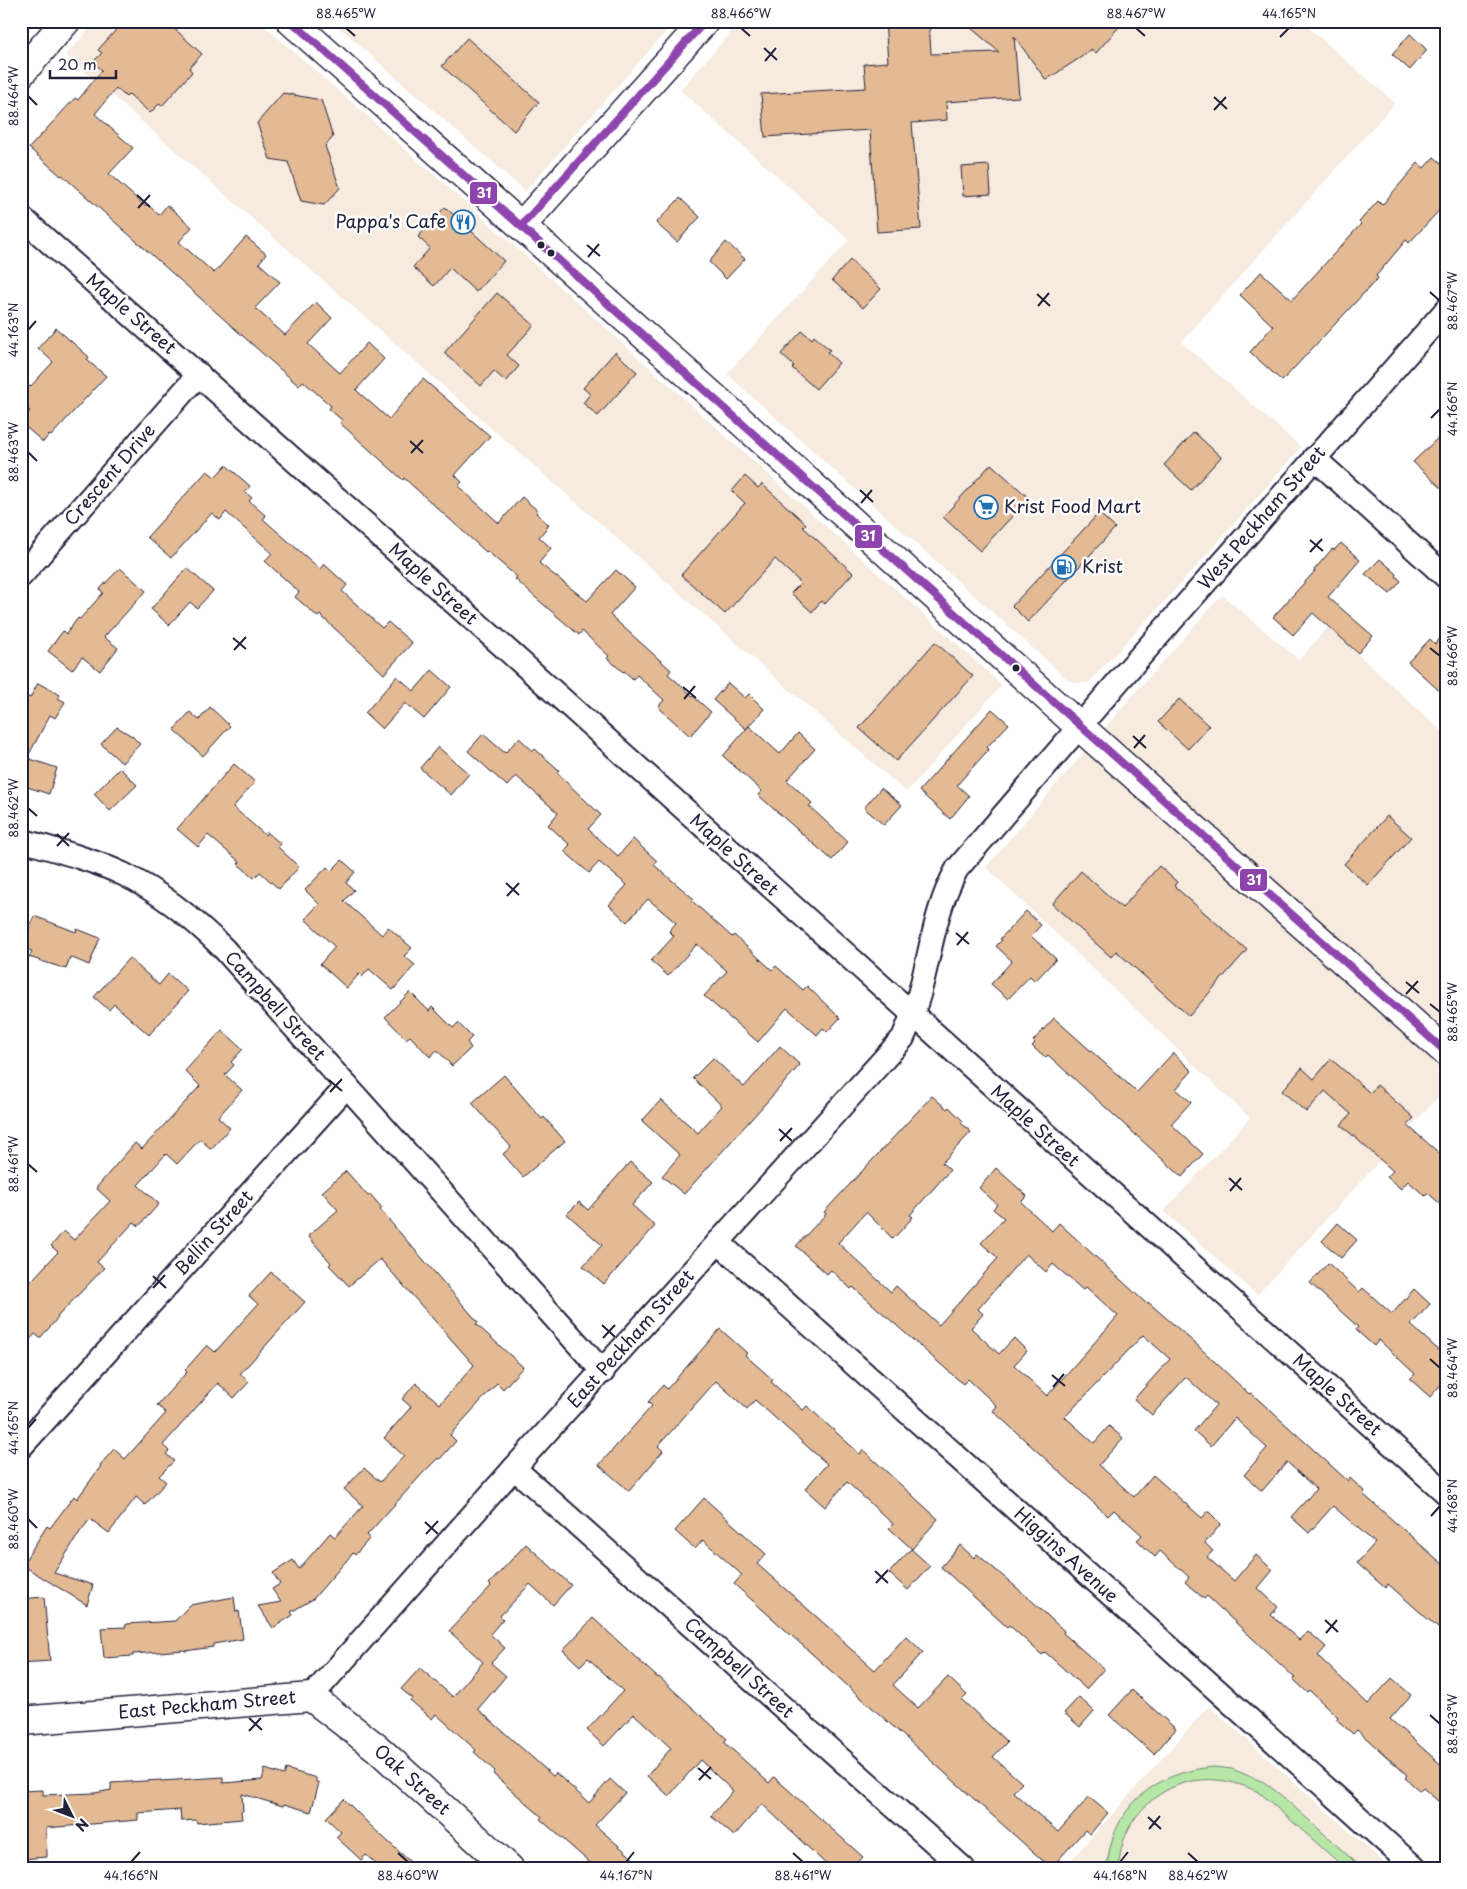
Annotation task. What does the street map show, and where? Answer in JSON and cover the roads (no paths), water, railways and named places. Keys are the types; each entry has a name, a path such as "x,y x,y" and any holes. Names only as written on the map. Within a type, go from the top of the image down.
{"main road":[{"path":"21,72 66,21"},
{"path":"291,21 522,225 1446,1052"},
{"path":"522,225 705,21"},
{"name":"East Peckham Street","path":"21,1720 311,1697"},
{"name":"Oak Street","path":"311,1697 377,1748 509,1868"}],"street":[{"name":"Maple Street","path":"21,217 199,374 912,1016 1446,1493"},
{"name":"West Peckham Street","path":"1080,726 1446,310"},
{"name":"Crescent Drive","path":"21,576 199,374"},
{"path":"1314,458 1446,577"},
{"name":"East Peckham Street","path":"311,1697 514,1468 603,1372 902,1038 912,1016 921,988 946,889 957,869 1080,726"},
{"name":"Campbell Street","path":"21,840 84,859 122,874 150,888 202,926 603,1372"},
{"name":"Bellin Street","path":"21,1447 346,1086"},
{"name":"Higgins Avenue","path":"718,1242 1415,1868"},
{"name":"Campbell Street","path":"514,1468 963,1868"}],"place":[{"name":"Pappa's Cafe","path":"463,222"},
{"name":"Krist Food Mart","path":"986,507"},
{"name":"Krist","path":"1064,567"}]}
